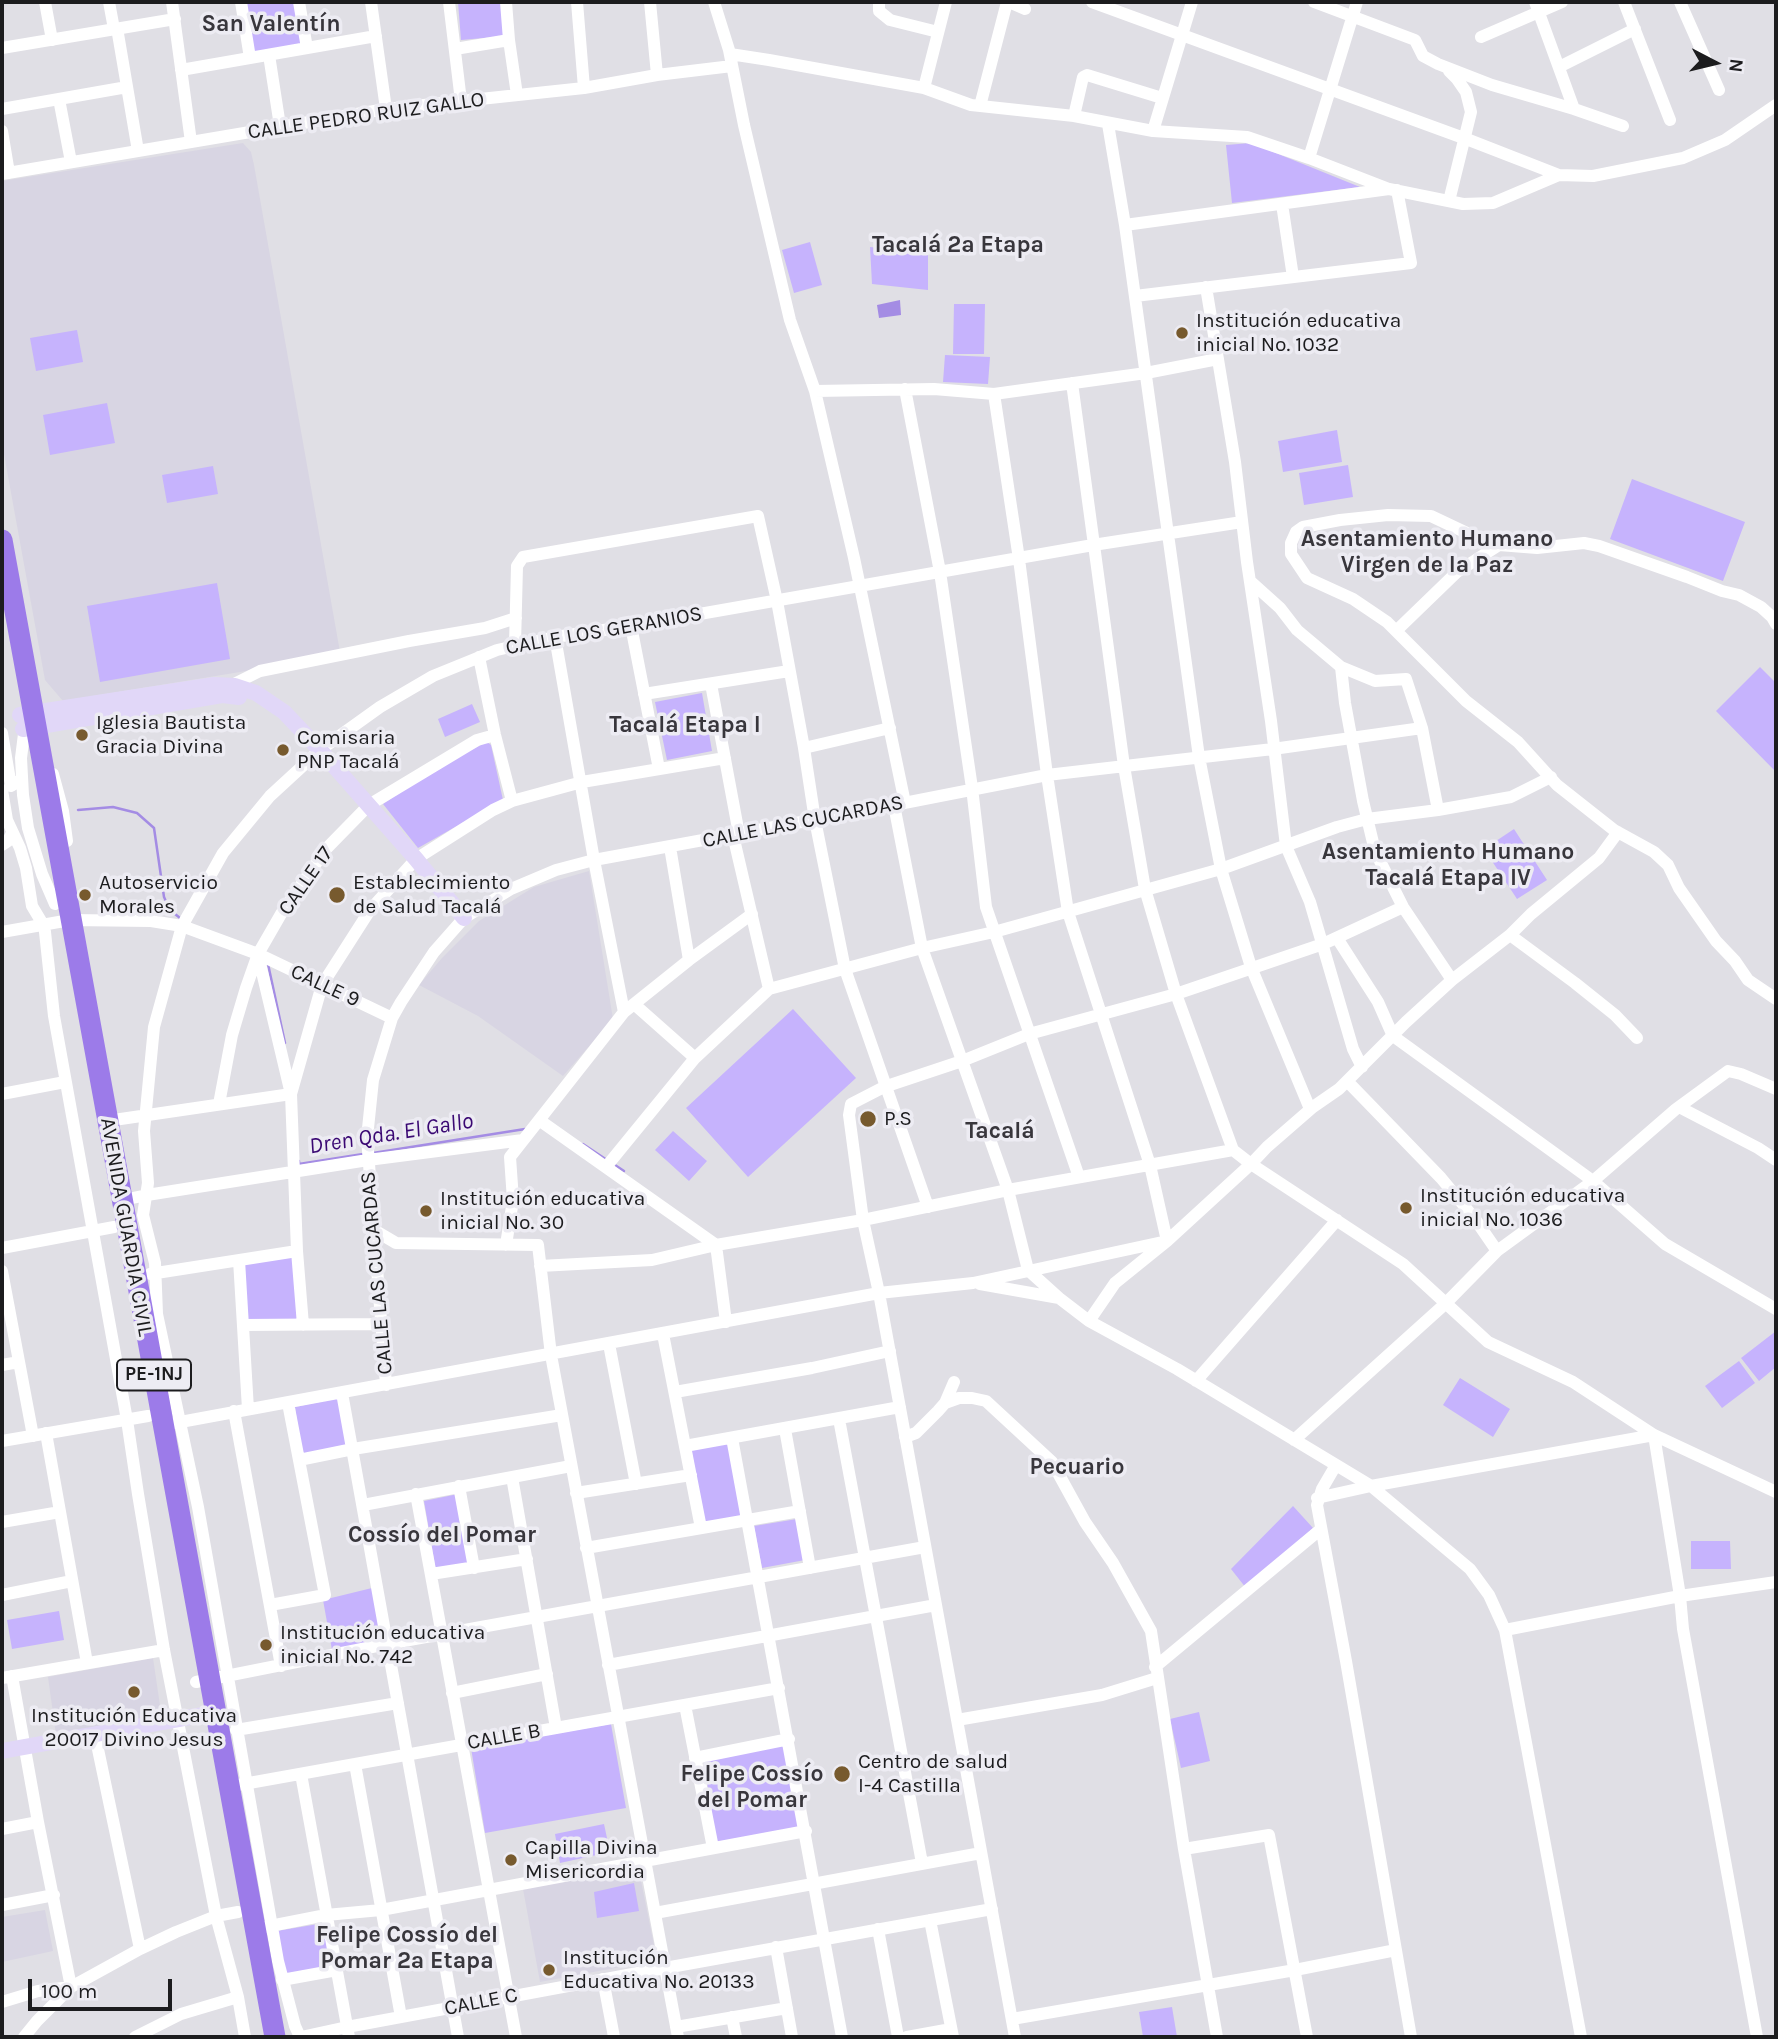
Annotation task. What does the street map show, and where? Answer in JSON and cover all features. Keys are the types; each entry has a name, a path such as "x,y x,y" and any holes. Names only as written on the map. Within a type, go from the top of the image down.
{"highway":[{"name":"AVENIDA GUARDIA CIVIL","path":"2,540 104,1229 155,1421 237,1785 263,1927 275,2037"},
{"name":"AVENIDA GUARDIA CIVIL","path":"2,612 29,725"},
{"name":"AVENIDA GUARDIA CIVIL","path":"59,915 107,1121 122,1200 146,1274 155,1421"},
{"name":"AVENIDA GUARDIA CIVIL","path":"211,1679 202,1715 261,2037"}],"street":[{"path":"45,2 52,40"},
{"path":"109,2 138,151"},
{"path":"175,2 191,142"},
{"path":"241,2 250,58"},
{"path":"299,2 307,48"},
{"path":"371,2 386,109"},
{"path":"449,2 461,101"},
{"path":"506,2 517,95"},
{"path":"577,2 584,88"},
{"path":"650,2 657,75"},
{"path":"714,2 731,60 790,320 815,391 854,558 890,728 922,948 1008,1190 1028,1270 1089,1321 1196,1381 1371,1486 1470,1569 1489,1595 1506,1630 1581,2037"},
{"path":"879,2 879,11 890,20 938,32"},
{"path":"924,88 946,2"},
{"path":"980,106 1008,2 1026,9"},
{"path":"1092,2 1559,175 1592,176 1683,158 1725,141 1776,105"},
{"path":"1153,131 1192,2"},
{"path":"1314,2 1415,40 1423,56 1429,61 1489,84 1574,108 1623,126"},
{"path":"1309,158 1357,2"},
{"path":"1481,37 1537,7 1562,2"},
{"path":"1624,2 1670,120"},
{"path":"1680,2 1719,90"},
{"path":"1537,7 1574,108"},
{"path":"2,48 175,19"},
{"path":"1559,67 1635,29"},
{"path":"181,70 376,36"},
{"path":"455,49 509,40"},
{"path":"269,55 280,126"},
{"name":"CALLE PEDRO RUIZ GALLO","path":"5,173 386,109 584,88 731,60 769,60 924,88 971,105 1074,116 1153,131 1247,137 1393,190"},
{"path":"1443,66 1457,79 1470,104 1470,121 1449,201"},
{"path":"1074,116 1083,77 1087,75 1162,98"},
{"path":"1470,104 1475,92 1489,84"},
{"path":"2,109 127,87"},
{"path":"59,99 71,162"},
{"path":"1108,124 1125,225 1199,757 1221,869 1251,967 1310,1110"},
{"path":"2,131 5,173"},
{"path":"1125,225 1393,190 1463,204 1493,203 1559,175"},
{"path":"1135,296 1410,263 1393,190"},
{"path":"1282,204 1293,277"},
{"path":"1206,287 1235,463 1286,846 1310,902 1353,1049 1362,1067"},
{"path":"815,391 934,389 995,394 1146,373 1218,359"},
{"path":"1072,383 1124,766 1145,889 1176,994 1233,1150 1403,1264 1488,1342 1573,1382 1654,1434 1776,1492"},
{"path":"905,389 940,572 972,788 986,907 1079,1177"},
{"path":"995,394 1046,775 1068,912 1150,1165 1167,1241"},
{"path":"1776,624 1761,607 1739,595 1599,546 1584,543 1537,548 1499,545 1431,516 1417,514 1340,520 1303,527 1296,532 1291,543 1292,554 1307,578 1353,599 1387,622 1466,701 1518,742 1583,806 1618,832 1654,852 1668,865 1679,888 1716,941 1748,980 1776,999"},
{"path":"515,645 517,566 523,557 758,516 777,601 815,820 845,969 928,1207"},
{"name":"CALLE LOS GERANIOS","path":"146,1274 155,1264 143,1215 148,1171 144,1131 154,1027 182,926 223,853 270,796 319,749 380,707 422,682 479,657 515,645 1093,545 1242,522"},
{"path":"1396,631 1457,572 1499,545"},
{"path":"1250,581 1280,608 1297,630 1341,667 1376,681 1406,679 1422,728 1438,810"},
{"path":"2,1248 104,1229 65,1082 54,1016 48,948 59,915 42,874 28,828 9,786 21,758 29,725 228,691 260,671 485,628 516,618"},
{"path":"631,626 659,769"},
{"path":"555,637 594,860 629,1008 695,1058"},
{"path":"479,657 512,801"},
{"path":"1341,667 1351,739 1375,851 1403,907 1452,980"},
{"path":"644,694 789,671"},
{"path":"710,684 725,758 736,835 769,989"},
{"path":"228,691 258,704 319,749 464,918"},
{"path":"804,748 890,728"},
{"name":"CALLE LAS CUCARDAS","path":"386,1385 368,1160 367,1131 373,1080 392,1018 434,952 464,918 511,889 556,870 594,860 1046,775 1273,749 1422,728"},
{"path":"2,733 9,786 7,820 23,857 32,906 59,915"},
{"name":"CALLE 17","path":"219,1104 232,1035 258,954 281,914 327,849 369,806 477,740 495,735"},
{"path":"291,1094 322,985 370,911 416,859 493,810 512,801 582,782 725,758"},
{"path":"606,1167 695,1058 769,989 922,948 994,932 1221,869 1337,827 1367,819 1511,797 1551,777"},
{"path":"1089,1321 1115,1283 1167,1241 1267,1147 1347,1081 1452,980 1510,935 1531,914 1599,858 1618,832"},
{"path":"2,845 12,833"},
{"path":"670,847 689,960"},
{"path":"1015,2037 890,1352 863,1220 849,1109 851,1104 884,1087 962,1061 1029,1034 1176,994 1337,939 1403,907"},
{"path":"506,1245 513,1200 510,1157 629,1008 752,914"},
{"name":"CALLE 9","path":"2,932 59,915 151,921 182,926 258,954 392,1018"},
{"path":"1510,935 1576,983 1615,1015 1637,1038"},
{"path":"1337,939 1378,1002 1393,1036 1593,1181 1665,1244 1776,1309"},
{"path":"258,954 291,1094 297,1251 303,1325"},
{"path":"1294,1440 1445,1304 1497,1251 1593,1181 1679,1107 1728,1071 1776,1089"},
{"path":"1347,1081 1441,1178 1497,1251"},
{"path":"2,1094 65,1082"},
{"path":"107,1121 291,1094"},
{"path":"1679,1107 1776,1160"},
{"path":"540,1120 716,1245 726,1322"},
{"path":"122,1200 294,1171 523,1140"},
{"path":"540,1266 652,1260 716,1245 1233,1150"},
{"path":"1196,1381 1337,1220"},
{"path":"374,1230 396,1243 538,1245 551,1355 677,2032 732,2017 787,2008"},
{"path":"2,1441 46,1433 288,1403 879,1293 973,1283 1167,1241"},
{"path":"146,1274 297,1251"},
{"path":"239,1260 248,1409"},
{"path":"2,1271 33,1436"},
{"path":"973,1283 1059,1298"},
{"path":"243,1325 381,1324"},
{"path":"663,1334 701,1528"},
{"path":"609,1344 636,1483"},
{"path":"675,1392 890,1352"},
{"path":"2,1365 19,1362"},
{"path":"905,1437 920,1430 945,1403 954,1382"},
{"path":"342,1393 458,2037"},
{"path":"945,1403 959,1398 986,1401 1052,1462 1151,1631 1184,1849 1217,2037"},
{"path":"270,1605 325,1595 288,1403"},
{"path":"685,1446 900,1406"},
{"path":"234,1411 281,1665"},
{"path":"299,1460 562,1415"},
{"path":"839,1419 922,1863"},
{"path":"155,1421 138,1494 177,1720 216,1916 238,1997 245,2037"},
{"path":"785,1429 810,1568"},
{"path":"46,1433 87,1663"},
{"path":"1318,1498 1654,1434"},
{"path":"1654,1434 1686,1642 1757,2037"},
{"path":"732,1438 842,2037"},
{"path":"1336,1465 1318,1498 1317,1505 1411,2037"},
{"path":"363,1505 571,1466"},
{"path":"576,1493 691,1475"},
{"path":"512,1477 556,1728"},
{"path":"459,1486 474,1568"},
{"path":"416,1494 516,2037"},
{"path":"586,1548 800,1511"},
{"path":"2,1522 60,1512"},
{"path":"957,1720 1102,1695 1156,1672 1321,1529"},
{"path":"237,1785 236,1730 211,1679 387,1644 925,1547"},
{"path":"431,1574 527,1559"},
{"path":"2,1595 72,1581"},
{"path":"1506,1630 1680,1596 1776,1582"},
{"path":"608,1665 936,1605"},
{"path":"71,1987 24,1747 7,1677 164,1650"},
{"path":"452,1693 547,1674"},
{"name":"CALLE B","path":"237,1785 779,1688"},
{"path":"236,1730 398,1703"},
{"path":"685,1705 713,1848"},
{"path":"2,1751 202,1715"},
{"path":"95,1735 140,1950"},
{"path":"695,1758 789,1739"},
{"path":"355,1764 401,2017"},
{"path":"300,1774 348,2032"},
{"path":"2,1829 38,1822"},
{"path":"301,2037 263,1927 433,1900 806,1831"},
{"path":"1184,1849 1269,1835 1307,2037"},
{"path":"655,1913 981,1853"},
{"path":"2,1905 54,1895"},
{"name":"CALLE C","path":"301,2037 348,2032 401,2017 453,2007 992,1909"},
{"path":"24,2037 71,1987 140,1950 216,1916 238,1912"},
{"path":"907,2037 952,2033 930,1920"},
{"path":"878,1929 898,2037"},
{"path":"776,1947 792,2037"},
{"path":"1012,2019 1396,1950"},
{"path":"282,1980 337,1970"},
{"path":"603,1979 614,2037"},
{"path":"2,2002 38,1991 71,1987"},
{"path":"135,2037 181,2014 238,1997"},
{"path":"732,2017 736,2037"}],"shaded area":[{"path":"245,2 296,2 303,45 254,52"},
{"path":"458,2 503,2 506,36 461,40"},
{"path":"243,143 251,152 254,165 340,652 240,672 63,701 45,680 2,443 2,181"},
{"path":"1251,143 1360,187 1232,203 1226,145"},
{"path":"810,242 822,285 794,293 782,250"},
{"path":"870,247 928,253 928,290 872,284"},
{"path":"900,300 901,315 879,318 877,305"},
{"path":"954,304 985,304 984,354 953,354"},
{"path":"77,330 83,362 36,371 30,338"},
{"path":"945,355 990,357 988,384 943,382"},
{"path":"107,403 115,443 50,455 43,415"},
{"path":"1337,430 1342,462 1283,472 1278,441"},
{"path":"1348,465 1353,497 1304,505 1299,473"},
{"path":"213,466 218,494 167,503 162,475"},
{"path":"1632,479 1745,522 1723,581 1610,539"},
{"path":"217,583 230,659 100,682 87,606"},
{"path":"1760,667 1776,683 1776,772 1716,711"},
{"path":"702,693 712,751 667,760 655,702"},
{"path":"472,704 480,722 445,737 438,719"},
{"path":"487,742 491,745 503,800 418,848 383,804 445,763"},
{"path":"1514,829 1547,880 1517,899 1484,849"},
{"path":"589,871 613,1019 563,1076 478,1016 419,985 479,921 534,887"},
{"path":"793,1009 856,1078 748,1177 686,1108"},
{"path":"673,1131 707,1161 689,1181 655,1150"},
{"path":"294,1256 300,1319 248,1323 244,1262"},
{"path":"1776,1331 1776,1367 1759,1381 1741,1358"},
{"path":"1739,1361 1755,1383 1722,1408 1705,1386"},
{"path":"1460,1378 1510,1409 1493,1437 1443,1405"},
{"path":"338,1398 348,1448 302,1456 295,1407"},
{"path":"730,1441 743,1517 704,1524 691,1447"},
{"path":"458,1494 471,1566 436,1571 424,1501"},
{"path":"1293,1506 1313,1528 1246,1588 1231,1569"},
{"path":"797,1519 805,1560 762,1568 754,1526"},
{"path":"1691,1541 1730,1541 1731,1569 1691,1569"},
{"path":"372,1588 382,1639 332,1650 323,1600"},
{"path":"59,1611 64,1640 12,1649 7,1620"},
{"path":"153,1658 162,1719 56,1735 48,1677"},
{"path":"1199,1712 1210,1761 1181,1768 1170,1719"},
{"path":"611,1724 626,1808 485,1833 471,1748"},
{"path":"786,1745 800,1829 716,1844 704,1761"},
{"path":"604,1824 610,1852 560,1863 555,1834"},
{"path":"638,1866 657,1960 540,1982 523,1889"},
{"path":"634,1883 639,1911 597,1918 594,1892"},
{"path":"45,1910 53,1951 2,1962 2,1917"},
{"path":"324,1923 332,1967 286,1975 277,1931"},
{"path":"1172,2007 1177,2037 1143,2037 1139,2012"}],"waterway":[{"name":"Dren Qda. El Gallo","path":"78,810 113,807 137,813 154,828 164,897 170,910 180,918"},
{"name":"Dren Qda. El Gallo","path":"268,964 285,1043"},
{"name":"Dren Qda. El Gallo","path":"373,1153 525,1129"},
{"name":"Dren Qda. El Gallo","path":"583,1144 607,1160"},
{"name":"Dren Qda. El Gallo","path":"299,1161 299,1164 363,1154"},
{"name":"Dren Qda. El Gallo","path":"615,1165 624,1171"}],"place":[{"name":"Institución educativa inicial No. 1032","path":"1182,333"},
{"name":"Iglesia Bautista Gracia Divina","path":"82,735"},
{"name":"Comisaria PNP Tacalá","path":"283,750"},
{"name":"Autoservicio Morales","path":"85,895"},
{"name":"Establecimiento de Salud Tacalá","path":"337,895"},
{"name":"P.S","path":"868,1119"},
{"name":"Institución educativa inicial No. 1036","path":"1406,1208"},
{"name":"Institución educativa inicial No. 30","path":"426,1211"},
{"name":"Institución educativa inicial No. 742","path":"266,1645"},
{"name":"Institución Educativa 20017 Divino Jesus","path":"134,1692"},
{"name":"Centro de salud I-4 Castilla","path":"842,1774"},
{"name":"Capilla Divina Misericordia","path":"511,1860"},
{"name":"Institución Educativa No. 20133","path":"549,1970"}],"district":[{"name":"San Valentín","path":"271,24"},
{"name":"Tacalá 2ª Etapa","path":"958,245"},
{"name":"Asentamiento Humano Virgen de la Paz","path":"1427,552"},
{"name":"Tacalá Etapa I","path":"685,725"},
{"name":"Asentamiento Humano Tacalá Etapa IV","path":"1448,865"},
{"name":"Tacalá","path":"1000,1131"},
{"name":"Pecuario","path":"1077,1467"},
{"name":"Cossío del Pomar","path":"442,1535"},
{"name":"Felipe Cossío del Pomar","path":"752,1787"},
{"name":"Felipe Cossío del Pomar 2ª Etapa","path":"407,1948"}]}
